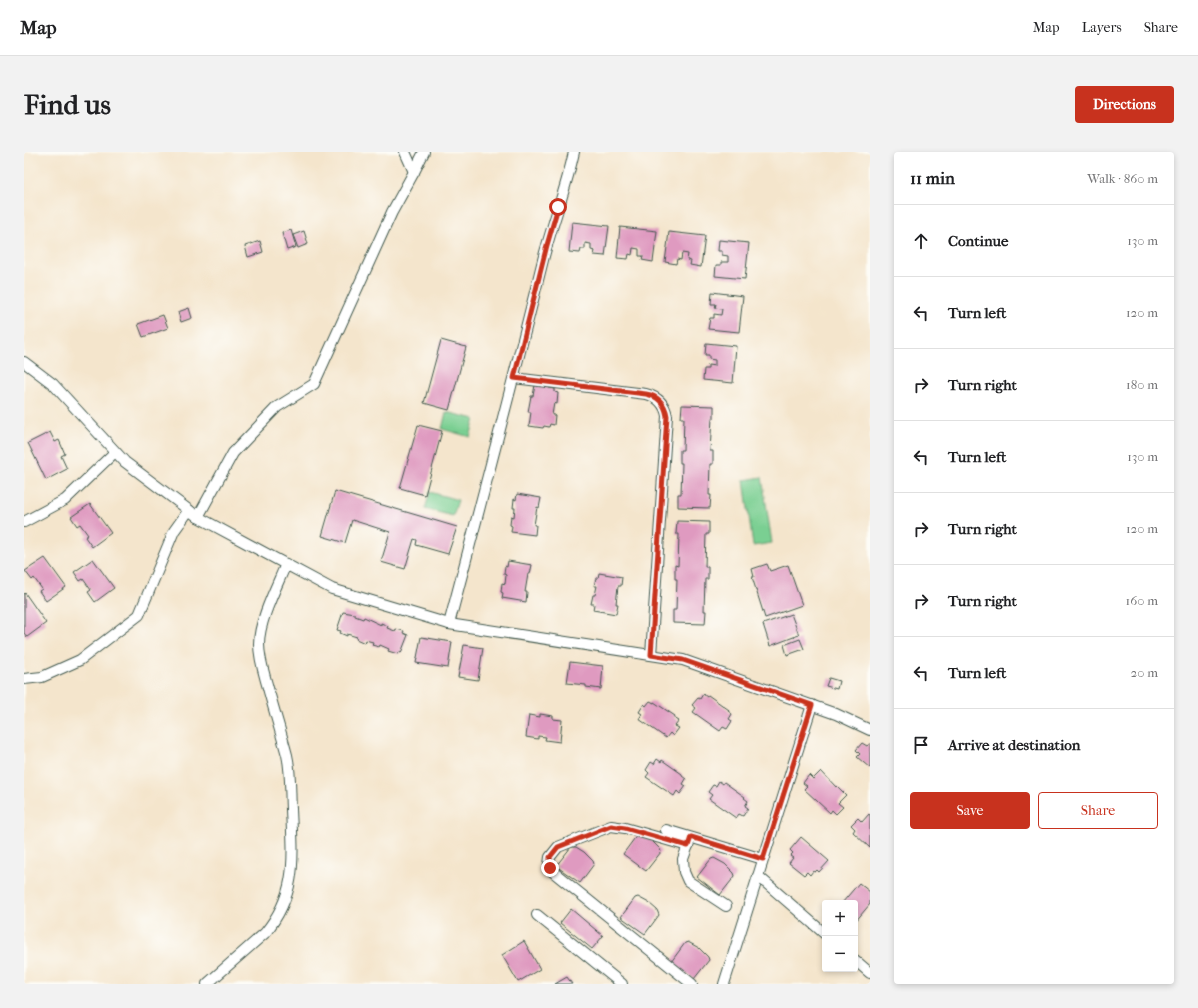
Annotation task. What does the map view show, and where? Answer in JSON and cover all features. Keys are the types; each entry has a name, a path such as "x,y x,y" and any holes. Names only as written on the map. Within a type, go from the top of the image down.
{"street":[{"path":"405,152 414,172"},
{"path":"198,517 233,453 276,407 314,384 392,212 424,152"},
{"path":"449,624 514,378 547,245 574,152"},
{"path":"24,362 53,384 125,462 198,517 332,589 449,624 683,660 812,705 836,714 870,730"},
{"path":"514,378 646,394 660,400 665,408 667,416 651,655"},
{"path":"24,522 65,500 115,452"},
{"path":"26,677 42,677 80,660 139,616 174,531 189,510"},
{"path":"207,984 265,933 272,925 284,904 291,878 292,855 290,786 287,757 261,661 259,643 262,622 286,564"},
{"path":"724,984 812,705"},
{"path":"692,984 552,871 550,857 558,847 611,826 763,859"},
{"path":"666,830 690,842"},
{"path":"690,842 684,859 684,872 688,880 726,906"},
{"path":"758,876 822,931"},
{"path":"537,914 622,984"},
{"path":"858,963 870,973"}],"green space":[{"path":"446,412 475,419 470,437 442,429"},
{"path":"762,477 772,543 753,546 744,480"},
{"path":"430,492 458,500 453,516 425,509"}],"building":[{"path":"572,222 609,226 605,256 594,255 595,251 591,250 591,244 585,243 585,249 581,249 580,253 569,252"},
{"path":"620,227 657,231 653,262 642,260 643,256 639,256 639,249 633,248 632,255 629,254 628,259 617,258"},
{"path":"291,230 296,247 287,250 282,233"},
{"path":"304,231 308,244 298,248 293,235"},
{"path":"669,232 705,236 701,267 690,265 691,261 687,260 688,254 682,253 681,260 677,259 676,264 665,262"},
{"path":"719,240 749,243 745,279 715,276 716,265 721,265 721,262 728,262 728,256 722,255 722,251 718,251"},
{"path":"260,241 263,252 248,257 245,246"},
{"path":"712,292 743,296 739,332 708,329 710,318 714,318 714,314 721,315 722,309 715,308 716,304 711,304"},
{"path":"189,308 192,318 181,322 178,312"},
{"path":"163,315 168,328 143,337 138,324"},
{"path":"441,340 466,347 449,410 424,403"},
{"path":"706,343 736,346 733,383 703,380 704,369 708,369 708,365 715,366 715,360 709,359 709,355 705,355"},
{"path":"535,385 555,389 555,392 558,393 557,404 554,403 552,415 555,415 554,425 550,424 549,427 544,426 543,428 529,426 531,412 528,412"},
{"path":"682,405 714,406 710,451 713,451 713,464 710,464 710,508 678,507 678,494 681,494 682,463 680,463 680,450 683,450 684,418 681,418"},
{"path":"418,425 442,431 425,495 400,488"},
{"path":"50,432 55,442 59,440 65,454 61,456 67,469 46,480 28,443"},
{"path":"335,491 457,527 448,554 416,545 417,540 414,539 405,569 381,562 390,532 352,520 345,543 322,536"},
{"path":"517,494 541,498 539,508 537,507 534,525 536,525 535,535 511,532 511,516 514,517 514,499 516,500"},
{"path":"90,504 111,533 92,547 85,537 88,535 80,524 77,526 71,517"},
{"path":"677,521 709,522 709,534 706,534 705,567 708,567 708,579 705,579 705,624 673,623 673,610 676,610 677,579 675,579 675,565 678,566 679,534 676,534"},
{"path":"45,558 66,587 46,601 39,591 42,589 34,578 32,580 25,571"},
{"path":"93,559 114,588 95,602 88,592 91,590 83,579 80,581 74,572"},
{"path":"508,561 532,565 530,574 528,574 525,592 527,592 526,602 502,598 502,583 505,584 505,566 507,567"},
{"path":"767,564 770,571 788,565 802,605 765,618 752,577 754,577 752,569"},
{"path":"599,573 622,577 621,586 618,586 616,604 618,604 616,614 593,610 594,604 591,604 597,586 594,586 596,578 598,578"},
{"path":"25,593 46,623 27,637 24,633"},
{"path":"343,612 355,614 355,616 363,619 364,617 381,625 381,623 388,626 387,628 395,631 396,629 404,631 403,633 408,635 401,653 399,652 398,654 388,651 389,649 380,645 379,647 372,645 373,642 366,640 365,643 356,639 357,637 347,634 347,636 340,633 341,631 337,630"},
{"path":"791,614 799,635 770,646 763,624"},
{"path":"421,637 452,642 448,668 416,663"},
{"path":"800,639 804,649 787,655 784,645"},
{"path":"464,645 483,648 478,680 458,677"},
{"path":"570,662 603,666 601,689 586,687 586,685 567,683"},
{"path":"829,678 839,681 837,689 826,686"},
{"path":"703,694 707,697 708,695 729,710 728,711 732,714 729,719 732,721 727,729 723,727 720,731 693,712 696,708 692,705 698,698 700,699"},
{"path":"650,701 654,702 675,716 674,718 679,721 675,726 679,728 673,736 670,733 666,738 639,719 642,714 639,712 644,704 646,706"},
{"path":"540,714 553,716 553,719 562,720 560,742 545,740 546,737 538,736 538,739 526,737 529,715 540,717"},
{"path":"862,743 867,746 870,743 870,768 857,757 860,754 856,750"},
{"path":"657,759 661,762 662,760 682,774 682,776 686,779 683,784 686,786 680,794 677,791 674,796 646,777 649,773 646,770 651,762 654,764"},
{"path":"821,771 846,795 838,803 843,807 836,814 832,810 830,813 804,789 807,786 803,783 809,775 813,779"},
{"path":"719,781 723,784 724,782 745,797 744,798 748,801 745,806 748,808 743,816 739,814 736,818 709,799 712,795 708,792 713,785 716,786"},
{"path":"869,814 870,848 853,832 855,829 851,825 858,818 862,822"},
{"path":"637,835 651,840 661,852 646,871 623,854"},
{"path":"801,837 829,861 819,872 817,870 815,872 813,871 810,875 807,872 804,875 789,863 793,858 790,856 793,853 790,850"},
{"path":"571,847 576,847 584,852 594,864 580,883 556,866"},
{"path":"714,858 725,864 735,876 720,895 697,877 711,859"},
{"path":"859,883 870,892 870,904 858,918 858,900 845,900"},
{"path":"638,897 649,903 657,910 659,915 645,934 621,917 635,898"},
{"path":"571,909 603,936 592,949 560,923"},
{"path":"524,941 540,969 518,982 502,955"},
{"path":"688,942 699,948 709,960 694,979 671,962 685,943"},
{"path":"567,977 572,984 555,984"}],"route":[{"path":"550,868 550,857 558,847 611,826 625,828 688,846 691,837 763,859 812,705 683,660 651,655 667,416 665,408 660,400 646,394 514,378 558,207"}]}
